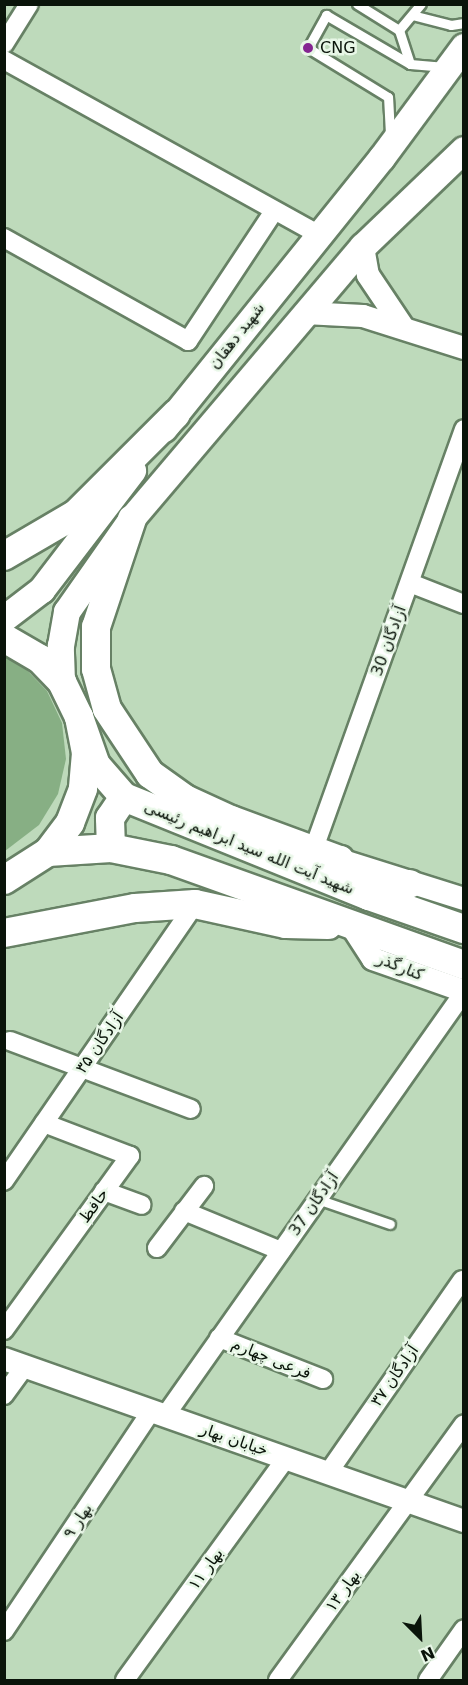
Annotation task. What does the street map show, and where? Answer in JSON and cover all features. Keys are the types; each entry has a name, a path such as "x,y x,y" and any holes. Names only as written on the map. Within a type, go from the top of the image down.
{"main road":[{"name":"شهید دهقان","path":"4,619 42,591 176,414 318,234 382,158 464,47"},
{"path":"62,682 61,646 67,612 132,519 304,313 363,247 464,150"},
{"path":"4,556 76,514 176,414"},
{"path":"132,519 96,627 96,669 107,710 150,774 185,799 313,852 340,860 369,896 409,884"},
{"path":"42,591 42,602 48,614 67,612"},
{"path":"4,638 40,659 62,682 80,717 86,753 83,789 70,823 48,852 4,880"},
{"name":"شهید آیت الله سید ابراهیم رئیسی","path":"80,717 96,765 124,797 369,896 464,929"},
{"path":"111,848 110,818 124,797"},
{"name":"شهید آیت الله سید ابراهیم رئیسی","path":"48,852 111,848 171,860 464,965"},
{"path":"4,933 135,908 195,904 286,924 351,925"}],"street":[{"path":"4,44 29,4"},
{"path":"4,60 318,234"},
{"path":"4,238 188,341 274,211"},
{"path":"363,247 368,275 404,327"},
{"path":"304,313 363,316 404,327 464,348"},
{"name":"آزادگان 30","path":"313,852 464,429"},
{"path":"410,583 464,604"},
{"path":"340,860 409,884 464,899"},
{"name":"آزادگان ۳۵","path":"4,1181 195,904"},
{"name":"کنارگذر","path":"351,925 373,958 461,1000"},
{"name":"آزادگان 37","path":"158,1413 219,1338 461,1000"},
{"path":"10,1041 191,1108"},
{"name":"حافظ","path":"4,1330 130,1156 44,1123"},
{"path":"158,1248 204,1185"},
{"path":"104,1191 142,1206"},
{"path":"184,1211 281,1251"},
{"name":"آزادگان ۳۷","path":"328,1473 462,1280"},
{"name":"فرعی چهارم","path":"219,1338 323,1379"},
{"path":"4,1395 15,1362"},
{"name":"خیابان بهار","path":"15,1362 464,1521"},
{"name":"بهار ۹","path":"4,1631 158,1413"},
{"name":"بهار ۱۳","path":"278,1680 464,1424"},
{"name":"بهار ۱۱","path":"125,1680 286,1458"},
{"path":"428,1680 464,1629"}],"lane":[{"path":"357,4 399,30 410,64"},
{"path":"399,30 421,4"},
{"path":"382,158 393,128 388,97 308,48 326,15 410,64 447,67"},
{"path":"412,15 451,26 464,22"},
{"path":"317,1199 390,1224"}],"green space":[{"path":"5,656 22,665 47,691 62,723 66,759 58,794 39,825 5,851"}],"place":[{"name":"CNG","path":"308,48"}]}
